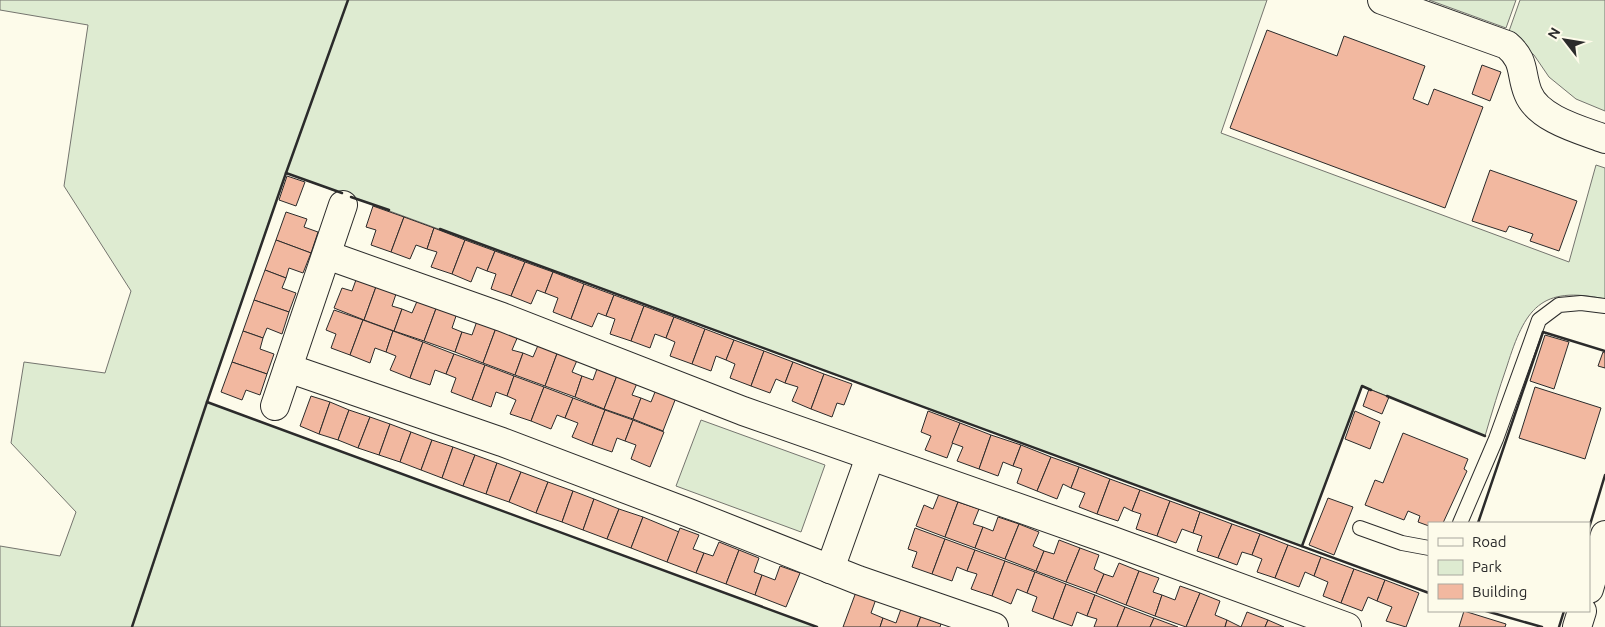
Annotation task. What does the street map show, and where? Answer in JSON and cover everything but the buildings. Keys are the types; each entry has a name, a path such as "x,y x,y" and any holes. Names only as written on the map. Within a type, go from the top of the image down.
{"street":[{"path":"1382,0 1507,45 1518,54 1528,94 1549,118 1605,139"},
{"path":"275,406 343,205"},
{"path":"327,254 483,310 744,411 1110,540 1347,627"},
{"path":"288,368 502,442 689,512 830,569 994,627"},
{"path":"830,569 870,457"},
{"path":"1590,586 1605,535"},
{"path":"1577,627 1582,612"}],"lane":[{"path":"1460,522 1496,439 1538,320 1559,305 1581,303 1605,306"},
{"path":"1360,528 1402,543 1428,548"}],"green space":[{"path":"0,0 1267,0 1221,133 1569,262 1596,165 1605,168 1605,299 1565,296 1550,299 1538,306 1529,316 1514,346 1485,436 1362,386 1302,546 286,173 207,402 817,627 0,627 0,546 60,556 76,512 11,443 24,362 105,373 131,291 64,186 88,25 0,10"},
{"path":"1429,0 1516,0 1506,28"},
{"path":"1520,0 1605,0 1605,111 1576,99 1549,77 1534,55 1508,34"},
{"path":"701,420 825,465 801,532 676,486"}],"wall":[{"path":"286,173 348,0"},
{"path":"342,193 286,173 207,402 817,627"},
{"path":"351,197 389,210"},
{"path":"440,229 1428,593"},
{"path":"1478,522 1543,332 1605,351"},
{"path":"1302,546 1362,386 1371,390"},
{"path":"1387,396 1485,436"},
{"path":"132,627 207,402"},
{"path":"1590,525 1605,475"},
{"path":"1490,612 1542,627"},
{"path":"1559,627 1564,612"}]}
